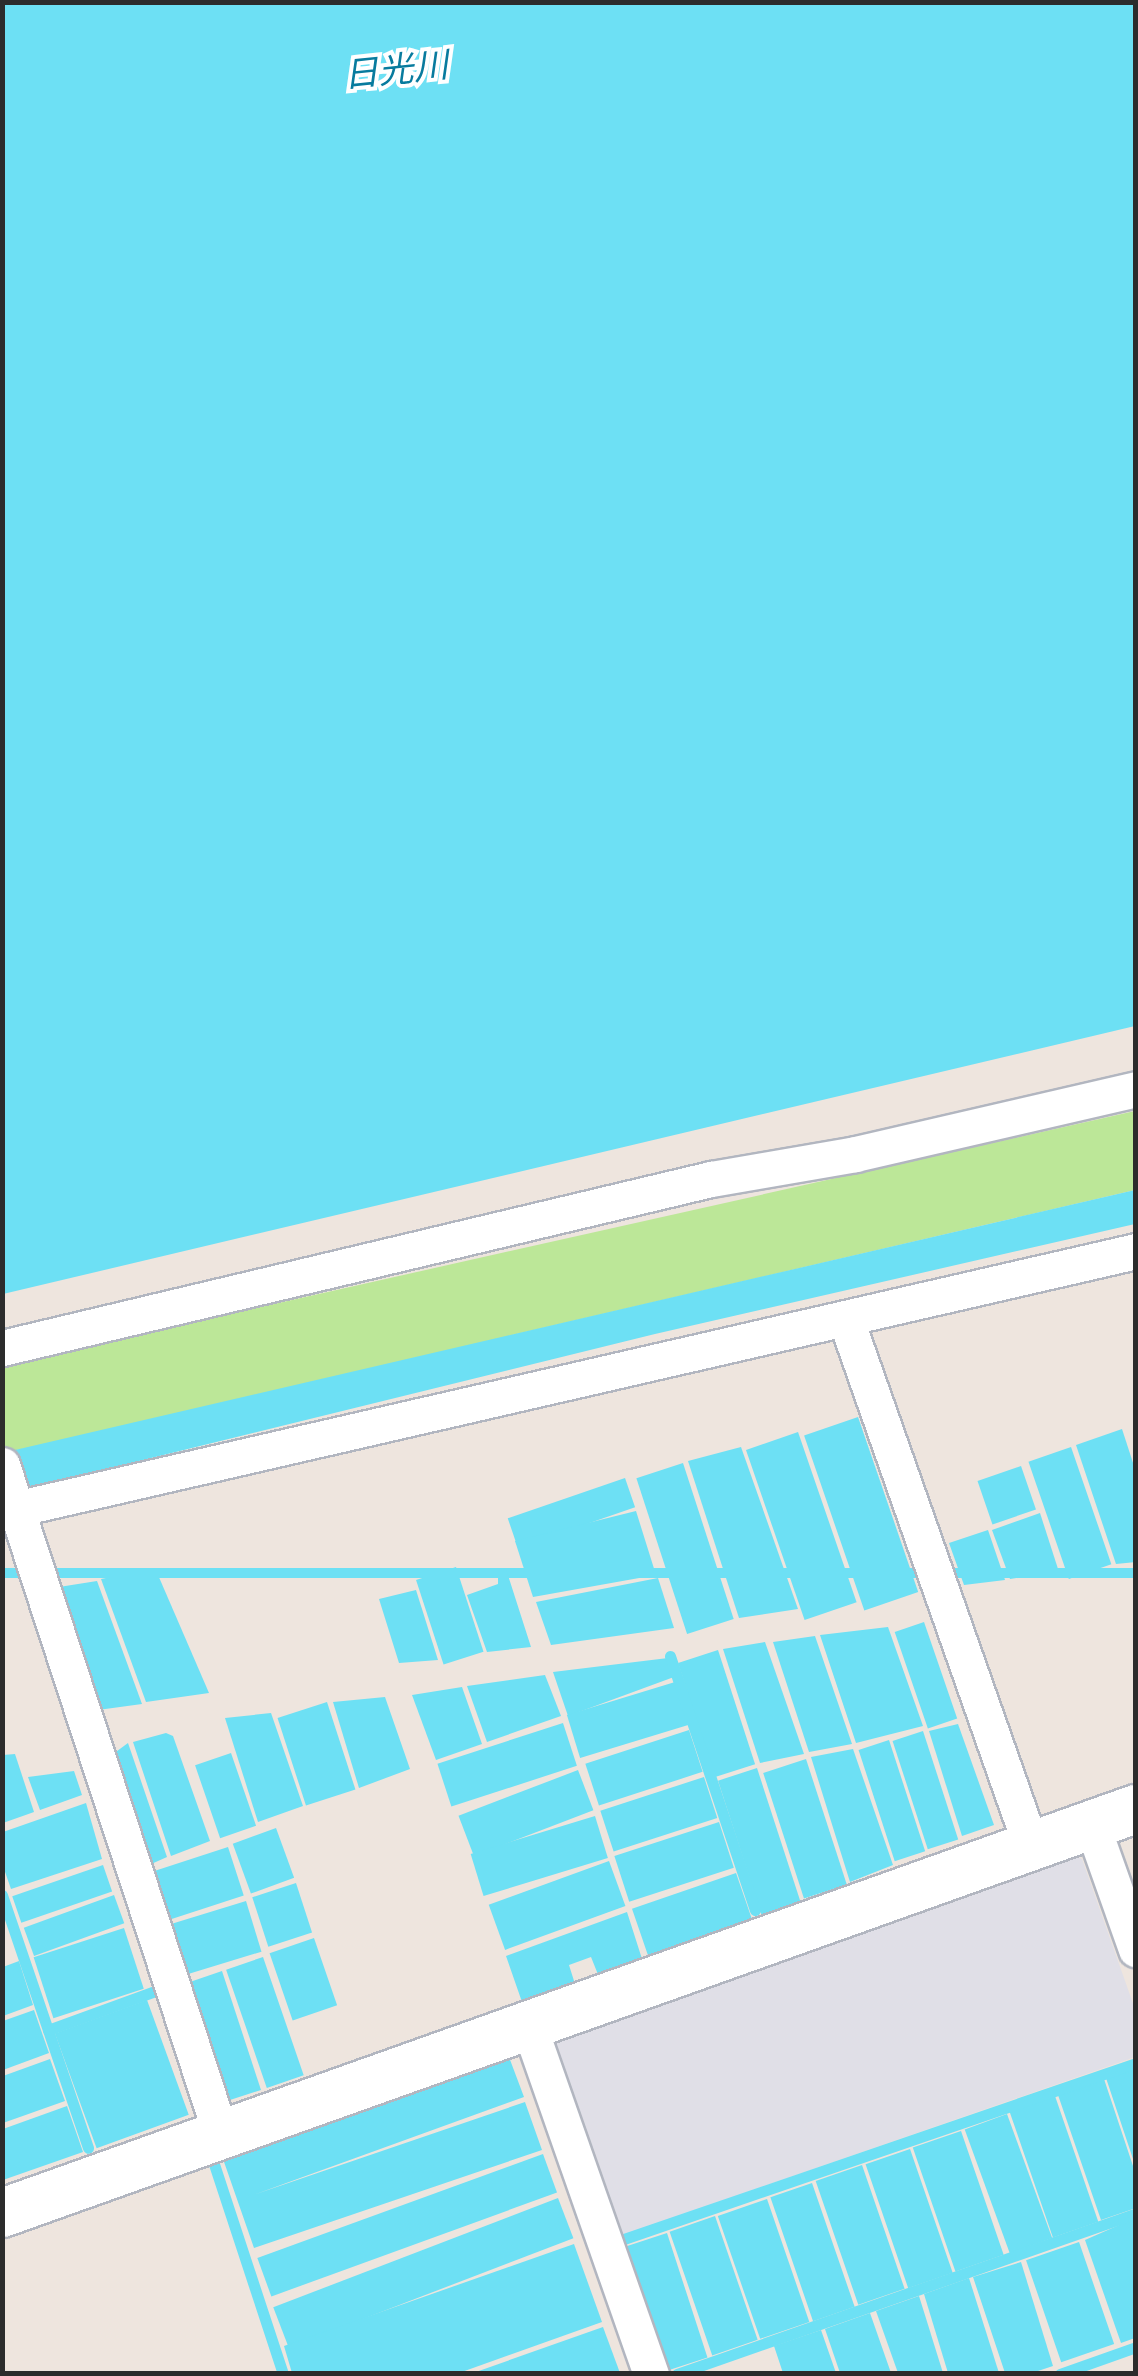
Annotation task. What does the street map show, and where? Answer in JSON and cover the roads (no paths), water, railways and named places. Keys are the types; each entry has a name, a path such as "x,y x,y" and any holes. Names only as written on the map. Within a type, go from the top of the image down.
{"street":[{"path":"2,1348 711,1179 856,1154 1136,1089"},
{"path":"221,2135 7,1496 846,1320 1136,1251"},
{"path":"846,1320 1031,1846"},
{"path":"2,2213 1114,1817 1136,1949"},
{"path":"529,2026 652,2374"}],"water":[{"name":"日光川","path":"2,3 1135,3 1135,1026 3,1294"},
{"path":"1135,1190 1135,1224 655,1334 29,1488 2,1453"},
{"path":"858,1417 918,1592 864,1610 804,1436"},
{"path":"1122,1429 1135,1469 1136,1562 1116,1564 1076,1445"},
{"path":"798,1432 857,1602 805,1620 746,1450"},
{"path":"741,1447 798,1609 739,1618 688,1461"},
{"path":"1071,1447 1111,1564 1069,1579 1028,1462"},
{"path":"683,1463 734,1619 687,1634 636,1478"},
{"path":"1021,1466 1036,1509 992,1524 978,1481"},
{"path":"625,1478 635,1507 518,1548 508,1518"},
{"path":"636,1511 656,1575 533,1597 515,1541"},
{"path":"1040,1513 1059,1572 1010,1579 992,1530"},
{"path":"988,1530 1005,1580 964,1585 949,1543"},
{"path":"456,1567 484,1652 444,1665 416,1580"},
{"path":"2,1568 1135,1568 1135,1578 2,1578"},
{"path":"155,1568 209,1693 146,1702 101,1579"},
{"path":"506,1569 531,1647 487,1652 467,1595 498,1584 498,1570"},
{"path":"658,1578 674,1628 551,1645 536,1602"},
{"path":"97,1581 142,1704 98,1710 59,1587"},
{"path":"416,1590 438,1660 399,1663 379,1599"},
{"path":"924,1622 957,1718 928,1729 895,1632"},
{"path":"888,1627 923,1726 856,1743 820,1635"},
{"path":"815,1636 852,1744 809,1752 773,1642"},
{"path":"765,1642 804,1754 760,1763 723,1649"},
{"path":"718,1650 755,1764 715,1777 678,1663"},
{"path":"668,1658 674,1677 568,1716 553,1672"},
{"path":"545,1675 561,1716 487,1742 467,1686"},
{"path":"675,1682 688,1725 580,1758 567,1715"},
{"path":"462,1687 482,1744 436,1760 412,1695"},
{"path":"385,1697 410,1769 359,1788 333,1702"},
{"path":"327,1702 355,1789 306,1806 278,1718"},
{"path":"271,1713 303,1806 258,1822 225,1718"},
{"path":"563,1723 577,1766 451,1807 437,1764"},
{"path":"958,1724 994,1825 962,1836 929,1731"},
{"path":"689,1730 703,1772 599,1806 585,1764"},
{"path":"923,1731 958,1839 928,1849 893,1741"},
{"path":"166,1733 173,1736 210,1841 171,1856 133,1742"},
{"path":"889,1740 925,1851 895,1861 859,1750"},
{"path":"128,1743 167,1857 149,1865 113,1754"},
{"path":"853,1749 893,1865 850,1882 811,1757"},
{"path":"231,1753 256,1826 220,1838 195,1765"},
{"path":"15,1754 34,1812 3,1823 3,1755"},
{"path":"806,1759 847,1885 804,1898 763,1773"},
{"path":"757,1768 801,1903 762,1916 718,1781"},
{"path":"578,1770 593,1810 474,1856 459,1816"},
{"path":"74,1771 82,1795 40,1810 28,1777"},
{"path":"704,1777 717,1818 614,1852 600,1811"},
{"path":"86,1803 102,1859 11,1889 3,1866 3,1832"},
{"path":"595,1816 608,1858 484,1896 471,1854"},
{"path":"719,1822 734,1868 629,1902 614,1856"},
{"path":"276,1828 294,1878 251,1894 233,1844"},
{"path":"228,1847 244,1896 169,1920 153,1871"},
{"path":"609,1861 625,1906 505,1950 489,1905"},
{"path":"103,1865 112,1891 21,1923 12,1896"},
{"path":"736,1873 753,1923 649,1959 632,1909"},
{"path":"296,1883 312,1932 268,1947 252,1897"},
{"path":"114,1895 124,1923 34,1956 24,1928"},
{"path":"246,1901 261,1952 185,1975 169,1924"},
{"path":"627,1912 643,1962 599,1977 591,1957 569,1965 575,1984 522,2002 506,1956"},
{"path":"124,1928 144,1989 53,2018 34,1957"},
{"path":"314,1938 337,2005 293,2020 270,1953"},
{"path":"263,1957 304,2075 267,2088 226,1970"},
{"path":"19,1961 33,2005 3,2016 3,1967"},
{"path":"222,1971 261,2090 230,2100 223,2096 187,1983"},
{"path":"147,2000 189,2115 97,2148 55,2034"},
{"path":"34,2010 49,2053 3,2070 3,2021"},
{"path":"509,2057 524,2097 256,2194 525,2102 542,2150 254,2248 223,2159"},
{"path":"50,2059 65,2101 3,2123 3,2076"},
{"path":"1136,2068 1135,2165 1106,2078"},
{"path":"1104,2079 1135,2172 1136,2208 1101,2220 1058,2095"},
{"path":"1055,2096 1098,2222 1053,2237 1010,2112"},
{"path":"67,2106 83,2152 3,2180 3,2129"},
{"path":"1007,2114 1052,2238 1010,2253 965,2129"},
{"path":"961,2131 1004,2255 955,2271 913,2148"},
{"path":"910,2149 953,2273 908,2288 866,2164"},
{"path":"543,2154 557,2193 271,2297 257,2258"},
{"path":"862,2165 905,2289 858,2305 816,2181"},
{"path":"812,2183 855,2307 813,2321 770,2197"},
{"path":"558,2198 573,2238 289,2347 273,2307"},
{"path":"767,2199 809,2322 760,2339 718,2216"},
{"path":"715,2216 758,2340 712,2355 670,2232"},
{"path":"1135,2218 1135,2338 1121,2343 1085,2240"},
{"path":"667,2233 707,2358 661,2373 620,2248"},
{"path":"1079,2242 1114,2344 1061,2362 1026,2260"},
{"path":"574,2244 602,2322 459,2373 292,2373 284,2346"},
{"path":"1021,2262 1053,2366 1032,2373 1005,2373 973,2277"},
{"path":"969,2278 999,2373 948,2373 924,2294"},
{"path":"919,2296 943,2373 898,2373 876,2311"},
{"path":"870,2313 891,2373 840,2373 825,2329"},
{"path":"603,2327 620,2373 473,2373"},
{"path":"821,2330 836,2373 783,2373 774,2346"}],"waterway":[{"path":"670,1656 755,1910"},
{"path":"2,1895 88,2148"},
{"path":"48,2030 155,1991"},
{"path":"618,2241 1136,2063"},
{"path":"213,2161 283,2374"},
{"path":"677,2374 1136,2213"},
{"path":"1060,2374 1136,2347"}]}
